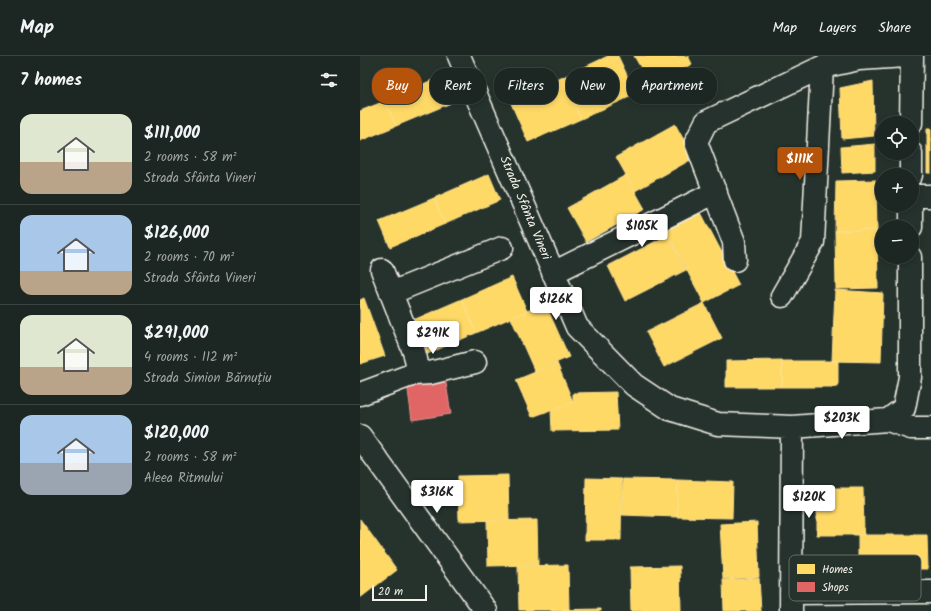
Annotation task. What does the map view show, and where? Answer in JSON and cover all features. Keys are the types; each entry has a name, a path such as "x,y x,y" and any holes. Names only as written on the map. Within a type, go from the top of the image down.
{"street":[{"name":"Strada Sfânta Vineri","path":"459,56 577,327 634,385 670,409 718,424 792,427 888,420"},
{"path":"735,260 734,242 696,142 706,122 822,67 859,59 906,56"},
{"path":"911,116 912,56"},
{"path":"782,296 813,242 822,67"},
{"path":"553,273 716,192"},
{"path":"919,196 931,196"},
{"path":"391,293 502,248"},
{"path":"888,420 904,408 910,377 910,264"},
{"path":"382,270 417,360 417,368 414,374"},
{"path":"360,394 414,374 430,373 475,362"},
{"path":"888,420 911,428 931,428"},
{"path":"791,555 792,427"},
{"path":"360,436 486,611"},
{"path":"921,593 931,592"},
{"path":"791,602 805,601"}],"building: Homes":[{"path":"608,56 618,56 627,75 627,98 619,102 619,68 582,68"},
{"path":"634,56 688,56 692,64 684,68 641,68"},
{"path":"566,76 566,88 561,78"},
{"path":"561,78 566,88 566,104 574,104 581,119 528,142 511,104 558,104 558,79"},
{"path":"430,81 430,104 449,104 396,126 386,104 422,104 422,84"},
{"path":"873,81 874,136 842,139 840,88"},
{"path":"378,104 386,104 396,126 360,141 360,111"},
{"path":"574,104 614,104 581,119"},
{"path":"675,124 694,158 635,191 616,157"},
{"path":"927,128 931,128 931,173 927,173"},
{"path":"875,144 875,171 842,173 841,147"},
{"path":"489,174 500,200 445,224 434,198"},
{"path":"626,175 645,209 586,242 567,208"},
{"path":"875,180 875,212 877,212 877,220 875,220 875,230 835,231 836,181"},
{"path":"434,198 445,224 390,247 379,221"},
{"path":"697,205 739,285 704,303 662,223"},
{"path":"875,230 875,264 878,264 878,288 836,289 835,231"},
{"path":"668,235 686,270 625,301 608,266"},
{"path":"512,277 527,311 476,333 462,299"},
{"path":"835,290 883,293 881,362 832,361"},
{"path":"364,298 385,356 360,364 360,300"},
{"path":"462,299 476,333 425,355 411,321"},
{"path":"545,303 569,357 535,372 511,318"},
{"path":"704,303 722,338 664,367 646,332"},
{"path":"782,360 782,387 726,387 726,361"},
{"path":"782,361 838,361 838,387 782,387"},
{"path":"557,363 573,402 532,417 516,380"},
{"path":"616,392 618,430 552,431 551,410 573,402 573,393"},
{"path":"508,475 509,520 459,521 458,476"},
{"path":"586,478 622,479 621,540 585,540"},
{"path":"623,479 678,480 677,517 622,515"},
{"path":"678,480 733,482 732,518 677,517"},
{"path":"817,488 863,488 864,535 817,535"},
{"path":"360,519 397,570 360,598"},
{"path":"537,520 538,565 488,566 487,521"},
{"path":"757,522 759,577 723,579 720,524"},
{"path":"858,535 927,535 928,569 921,569 921,555 858,555"},
{"path":"568,565 569,610 519,610 518,566"},
{"path":"680,566 681,611 631,611 630,567"},
{"path":"759,578 761,611 724,611 723,580"},
{"path":"601,609 601,611 551,611 551,610"}],"building: Shops":[{"path":"445,377 451,414 412,420 407,383"}]}
